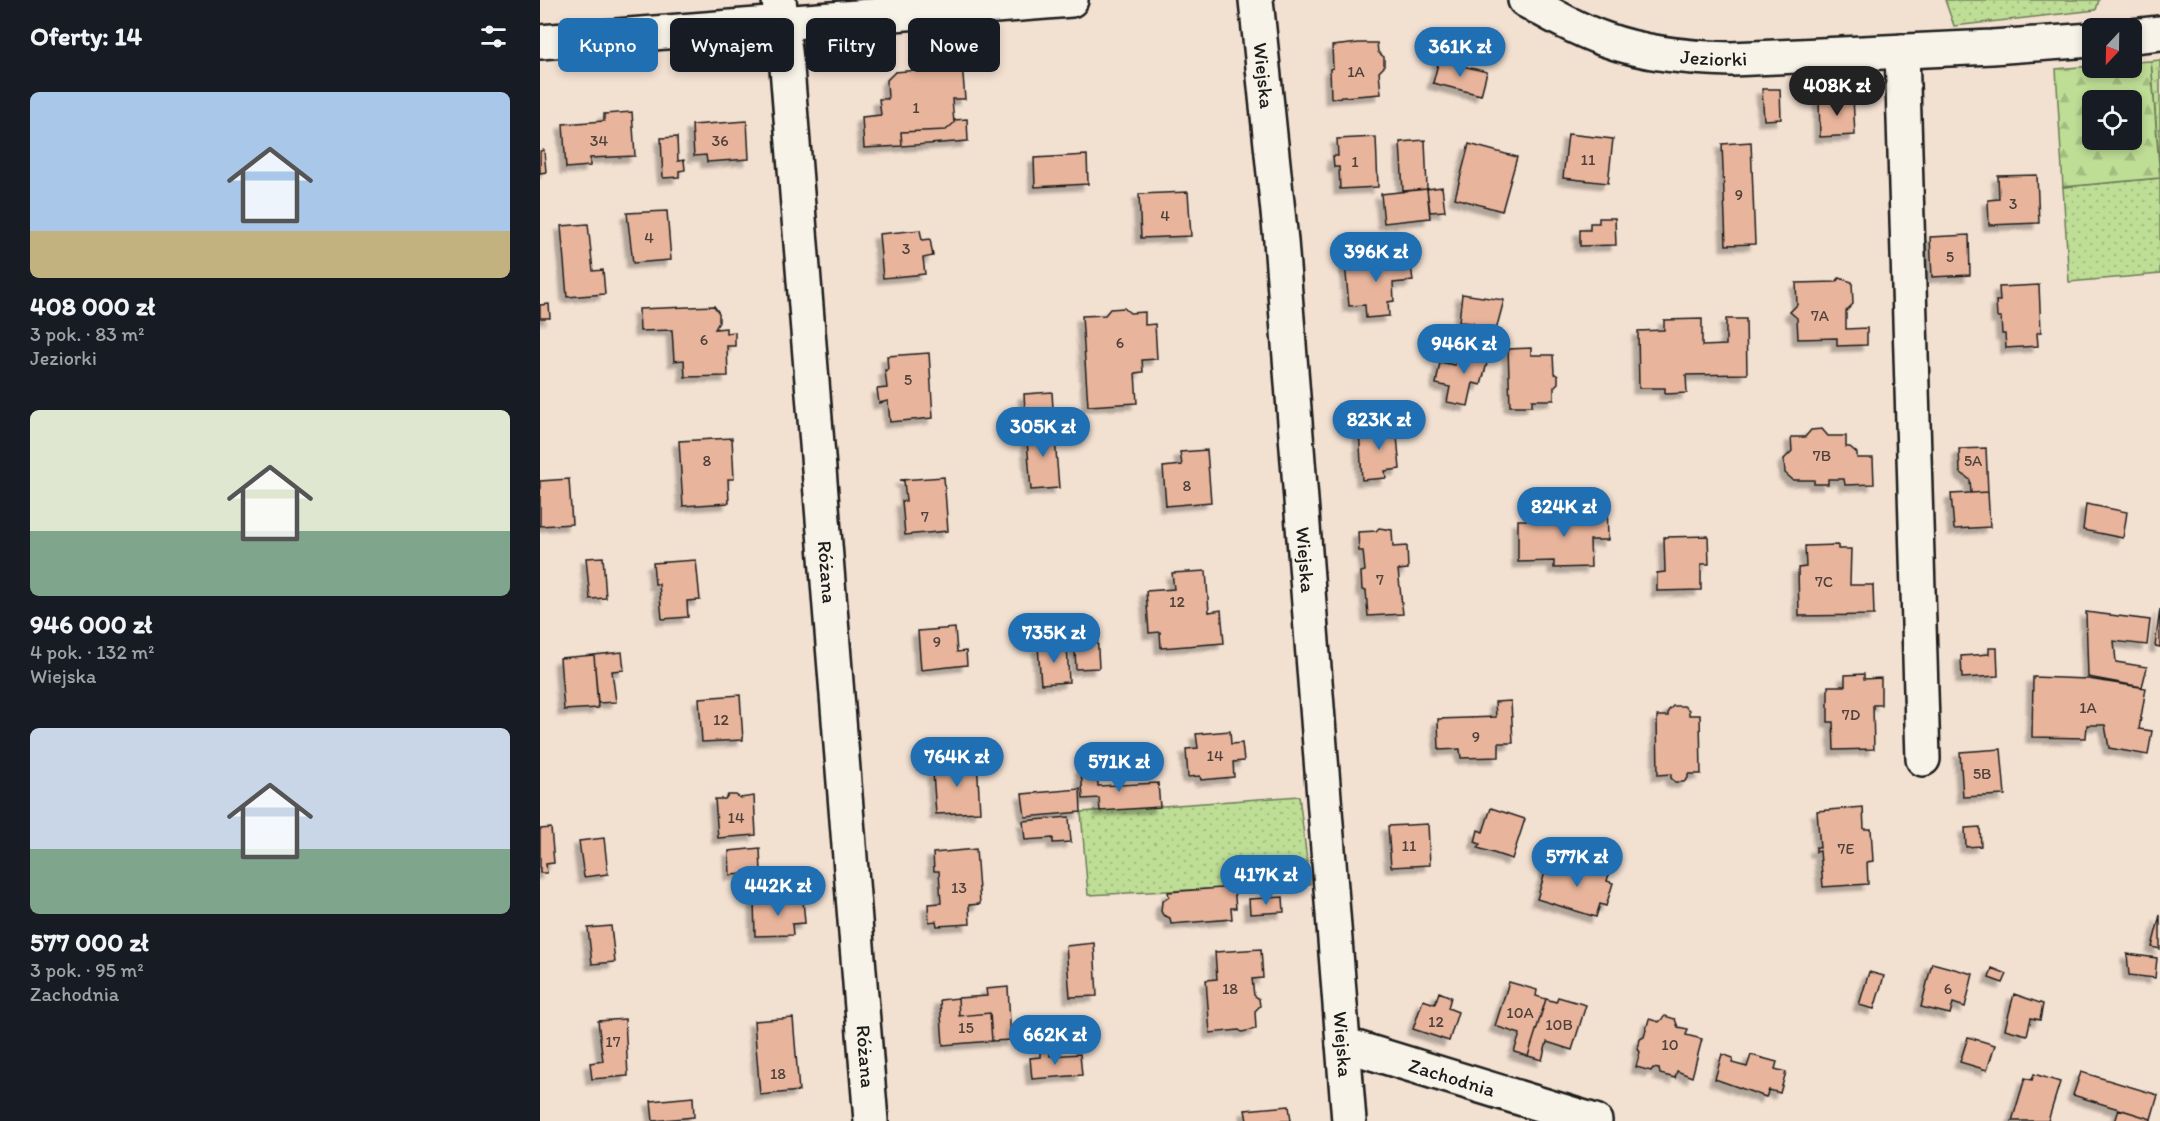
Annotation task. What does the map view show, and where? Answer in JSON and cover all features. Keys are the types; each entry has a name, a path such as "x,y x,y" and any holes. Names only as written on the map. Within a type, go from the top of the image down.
{"street":[{"path":"540,42 781,11 1071,0"},
{"name":"Wiejska","path":"1256,0 1281,241 1349,1121"},
{"name":"Jeziorki","path":"1525,0 1604,39 1689,58 1731,59 2082,41"},
{"name":"Różana","path":"781,11 871,1121"},
{"path":"2142,35 2160,33"},
{"path":"1902,51 1923,759"},
{"name":"Zachodnia","path":"1343,1044 1595,1121"}],"green space":[{"path":"1945,0 2099,0 2096,10 1954,26"},
{"path":"2160,60 2160,171 2151,61"},
{"path":"2142,61 2151,61 2160,178 2063,187 2056,69 2082,67 2082,78 2142,78"},
{"path":"2160,178 2160,274 2069,282 2063,187"},
{"path":"1299,796 1310,884 1088,895 1081,812"}],"building":[{"path":"1377,43 1378,52 1384,57 1384,67 1379,72 1381,94 1331,98 1332,46"},
{"path":"1439,60 1487,72 1481,95 1433,83"},
{"path":"896,72 963,72 965,99 952,99 954,123 946,130 901,132 902,146 864,148 862,117 881,115 879,99 888,99 887,80"},
{"path":"1762,89 1780,89 1781,119 1764,120"},
{"path":"1853,97 1855,135 1820,137 1819,99"},
{"path":"632,112 635,156 590,158 590,166 566,168 563,124 604,121 604,114"},
{"path":"967,119 968,141 902,146 901,132 946,130 954,123 954,120"},
{"path":"747,121 749,159 707,162 706,155 694,156 692,125"},
{"path":"1568,134 1613,139 1608,183 1563,178"},
{"path":"677,137 678,161 684,160 685,170 679,171 679,177 663,178 661,138"},
{"path":"1376,137 1378,187 1340,189 1339,167 1334,167 1333,156 1338,156 1337,139"},
{"path":"1425,140 1427,189 1403,191 1400,142"},
{"path":"1751,142 1755,244 1726,245 1722,144"},
{"path":"1469,144 1517,157 1502,211 1455,198"},
{"path":"544,150 546,172 540,173 540,151"},
{"path":"1087,155 1088,184 1035,187 1034,158"},
{"path":"2037,175 2039,223 1989,225 1988,200 1999,199 1998,176"},
{"path":"1442,187 1445,211 1430,212 1427,189"},
{"path":"1427,189 1430,218 1384,223 1381,194"},
{"path":"1188,192 1191,236 1141,238 1139,194"},
{"path":"667,211 671,260 633,263 627,213"},
{"path":"1599,218 1615,218 1616,245 1580,246 1580,230 1590,230 1590,223 1599,223"},
{"path":"588,224 593,271 603,270 605,294 567,297 561,226"},
{"path":"920,230 922,240 930,239 933,256 923,258 925,274 883,278 879,234"},
{"path":"1969,235 1970,275 1932,277 1930,237"},
{"path":"1410,257 1413,281 1393,283 1394,301 1388,302 1389,316 1366,318 1365,305 1349,306 1345,263"},
{"path":"1839,278 1852,282 1853,304 1846,311 1846,329 1867,328 1867,345 1837,346 1837,338 1798,339 1797,318 1790,312 1797,305 1796,283 1836,282"},
{"path":"2039,285 2041,332 2037,333 2038,346 2006,348 2001,317 1997,317 1996,301 2000,301 1999,287"},
{"path":"1462,294 1504,300 1492,345 1470,346 1473,323 1459,322"},
{"path":"549,304 550,318 540,318 540,305"},
{"path":"714,306 719,313 719,322 715,329 726,328 726,333 735,332 735,346 727,346 728,376 685,377 684,360 674,361 672,330 640,331 639,309"},
{"path":"1124,308 1130,313 1145,312 1145,325 1155,324 1157,359 1142,360 1143,372 1135,373 1137,403 1088,406 1082,316 1105,315 1110,309"},
{"path":"1702,319 1702,346 1726,345 1726,319 1746,319 1747,374 1686,375 1687,393 1665,394 1665,388 1639,388 1638,331 1664,330 1664,320"},
{"path":"1492,345 1481,385 1473,383 1468,406 1447,402 1450,387 1436,384 1440,362 1455,365 1456,360 1466,362 1472,346"},
{"path":"1531,348 1531,355 1553,355 1554,373 1558,376 1558,383 1554,387 1554,400 1532,400 1532,406 1510,406 1508,349"},
{"path":"929,353 933,418 890,422 888,401 879,403 877,389 887,388 885,370 888,370 887,356"},
{"path":"1052,392 1054,425 1026,428 1024,394"},
{"path":"1412,409 1413,430 1397,431 1396,425 1359,428 1357,412"},
{"path":"1054,425 1059,488 1031,490 1026,428"},
{"path":"1396,425 1400,469 1385,471 1386,478 1362,480 1359,428"},
{"path":"1822,429 1828,436 1846,436 1846,447 1850,447 1857,453 1857,458 1873,458 1874,484 1845,485 1844,479 1828,479 1828,484 1814,484 1814,480 1793,480 1785,473 1784,459 1792,451 1791,437 1805,437 1811,430"},
{"path":"732,438 734,479 728,479 729,503 683,506 679,441"},
{"path":"1986,448 1988,492 1971,493 1970,480 1960,472 1959,449"},
{"path":"1207,450 1211,502 1166,506 1163,467 1182,465 1180,452"},
{"path":"944,477 948,531 905,535 902,501 906,501 904,481 900,480"},
{"path":"569,479 572,524 540,526 540,481"},
{"path":"1988,492 1990,527 1954,529 1951,494"},
{"path":"1582,500 1607,500 1608,540 1590,540 1591,567 1554,568 1554,561 1518,562 1518,520 1556,520 1556,526 1582,526"},
{"path":"2086,504 2127,512 2123,538 2083,530"},
{"path":"1379,528 1392,530 1393,547 1407,546 1408,569 1398,570 1403,614 1368,616 1366,590 1362,590 1361,572 1365,571 1363,551 1359,551 1358,532 1376,531"},
{"path":"1708,536 1709,564 1701,564 1701,590 1657,591 1657,573 1665,572 1664,537"},
{"path":"1838,545 1838,549 1851,549 1850,585 1873,585 1874,615 1799,616 1798,568 1806,567 1805,546"},
{"path":"603,557 606,598 590,599 586,558"},
{"path":"696,560 700,600 687,601 688,617 662,619 659,584 655,584 653,563"},
{"path":"1206,571 1209,612 1221,610 1224,643 1161,648 1160,632 1149,633 1146,591 1174,589 1172,573"},
{"path":"2160,609 2160,647 2155,646"},
{"path":"2086,612 2150,620 2147,645 2114,641 2116,662 2147,667 2142,687 2088,677"},
{"path":"955,628 957,652 966,651 967,665 921,670 918,631"},
{"path":"1097,632 1099,668 1076,669 1074,634"},
{"path":"1067,644 1069,682 1041,684 1038,647"},
{"path":"1989,648 1997,648 1998,676 1962,678 1961,656 1989,654"},
{"path":"622,652 624,670 612,671 616,702 598,703 594,655"},
{"path":"594,655 598,708 564,710 560,658"},
{"path":"1864,674 1864,679 1881,678 1881,705 1873,705 1874,749 1834,750 1833,722 1828,722 1828,686 1845,686 1845,675"},
{"path":"2033,677 2088,679 2146,688 2139,729 2152,731 2148,755 2109,748 2105,725 2087,725 2086,738 2032,737"},
{"path":"740,695 743,740 702,742 699,698"},
{"path":"1511,701 1513,743 1499,743 1499,757 1461,758 1460,749 1439,750 1438,719 1496,717 1495,702"},
{"path":"1673,706 1684,706 1689,710 1689,715 1700,715 1701,774 1688,774 1684,782 1675,782 1671,774 1658,775 1657,716 1668,716 1668,711"},
{"path":"1230,731 1231,744 1242,743 1244,761 1233,762 1234,777 1201,780 1200,776 1188,777 1186,749 1198,748 1196,734"},
{"path":"2001,749 2005,795 1963,797 1960,752"},
{"path":"977,760 980,812 936,814 933,773 942,773 941,762"},
{"path":"1097,766 1098,786 1158,783 1160,807 1100,811 1099,798 1083,799 1081,768"},
{"path":"1080,789 1081,812 1025,817 1022,794"},
{"path":"728,795 736,795 740,798 754,796 756,835 718,838 715,799 725,799"},
{"path":"1863,807 1864,829 1871,829 1873,861 1867,862 1868,884 1823,887 1820,851 1816,852 1816,847 1820,848 1817,811"},
{"path":"1491,808 1525,819 1512,859 1478,848 1480,844 1475,842 1478,830 1483,832"},
{"path":"1069,817 1071,842 1053,843 1053,838 1025,840 1023,821"},
{"path":"1428,824 1430,865 1391,867 1388,826"},
{"path":"1980,827 1981,846 1966,847 1965,828"},
{"path":"551,828 554,863 546,864 547,873 540,873 540,829"},
{"path":"604,838 608,874 584,877 579,841"},
{"path":"760,848 761,873 730,875 729,851"},
{"path":"976,849 980,904 969,905 970,924 937,926 936,921 929,922 928,904 941,903 939,871 934,871 933,853"},
{"path":"1578,860 1610,870 1607,881 1613,883 1606,906 1600,904 1596,917 1537,899 1547,866 1574,874"},
{"path":"1234,887 1236,908 1231,908 1232,919 1171,924 1170,918 1163,915 1161,911 1162,902 1169,897 1168,892"},
{"path":"1283,897 1284,912 1250,914 1249,899"},
{"path":"803,899 805,923 792,924 793,935 755,936 754,901"},
{"path":"2160,915 2160,949 2152,947"},
{"path":"611,926 615,962 592,964 588,928"},
{"path":"1094,943 1097,996 1070,997 1066,946"},
{"path":"1261,949 1263,978 1252,979 1254,995 1259,999 1260,1006 1255,1011 1256,1029 1210,1033 1206,980 1217,979 1215,952"},
{"path":"2127,954 2157,958 2155,978 2129,975"},
{"path":"1932,963 1973,974 1965,1007 1953,1003 1950,1014 1921,1007"},
{"path":"1992,968 2007,974 2003,983 1989,978"},
{"path":"1869,972 1884,976 1874,1009 1859,1005"},
{"path":"1509,982 1537,990 1536,996 1546,999 1528,1056 1514,1052 1520,1034 1495,1026"},
{"path":"1008,987 1011,1040 992,1041 990,1013 959,1016 958,998 987,996 986,989"},
{"path":"1439,992 1451,997 1448,1008 1458,1012 1449,1041 1413,1029 1423,1000 1435,1004"},
{"path":"2014,994 2043,1004 2040,1020 2031,1018 2027,1035 2005,1029"},
{"path":"1558,997 1586,1005 1572,1050 1547,1042 1542,1060 1528,1056 1546,999 1556,1002"},
{"path":"958,998 959,1016 990,1013 992,1041 943,1045 940,1000"},
{"path":"1665,1016 1675,1019 1678,1027 1688,1029 1686,1035 1702,1039 1692,1077 1677,1071 1675,1078 1660,1074 1659,1069 1653,1068 1651,1071 1636,1067 1640,1052 1638,1049 1640,1039 1644,1037 1649,1019 1659,1022"},
{"path":"793,1018 799,1091 760,1095 754,1021"},
{"path":"625,1019 628,1076 592,1079 590,1063 603,1061 598,1021"},
{"path":"1968,1037 1995,1045 1987,1070 1960,1062"},
{"path":"1050,1051 1050,1056 1080,1054 1082,1075 1032,1079 1030,1058 1040,1057 1040,1052"},
{"path":"1722,1054 1733,1058 1732,1063 1747,1067 1751,1055 1777,1062 1775,1069 1786,1072 1780,1093 1769,1090 1766,1097 1715,1079"},
{"path":"2081,1072 2158,1095 2151,1119 2073,1095"},
{"path":"2034,1074 2060,1082 2048,1121 2012,1121 2025,1078 2032,1080"},
{"path":"693,1097 694,1117 653,1121 651,1101"},
{"path":"1289,1106 1291,1121 1247,1121 1245,1110"},
{"path":"2119,1109 2151,1119 2151,1121 2113,1121"}]}
